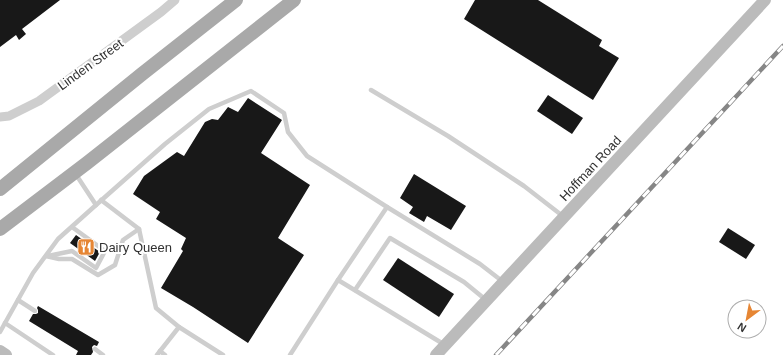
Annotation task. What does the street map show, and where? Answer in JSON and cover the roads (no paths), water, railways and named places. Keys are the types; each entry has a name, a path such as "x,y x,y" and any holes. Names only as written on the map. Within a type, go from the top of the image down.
{"main road":[{"path":"0,189 236,0"},
{"path":"0,229 294,0"}],"street":[{"name":"Linden Street","path":"0,117 9,116 39,102 175,0"},
{"name":"Hoffman Road","path":"436,355 765,0"},
{"path":"0,351 6,355"}],"lane":[{"path":"371,90 448,136 511,178 564,217"},
{"path":"0,332 33,274 58,239 165,144 209,109 251,91 284,113 288,132 307,156 480,264 503,282"},
{"path":"74,172 96,205"},
{"path":"102,200 139,229 156,308 179,327 223,355"},
{"path":"290,355 387,207"},
{"path":"46,256 72,250 96,268 106,251 72,226"},
{"path":"46,256 59,259 72,259 98,275 115,265 123,240 139,229"},
{"path":"355,290 390,238 464,282 486,300"},
{"path":"338,280 445,345"},
{"path":"18,300 35,311"},
{"path":"5,323 53,355"},
{"path":"165,355 159,353 179,327"},
{"path":"95,349 103,355"}],"railway":[{"path":"496,355 783,46"}],"place":[{"name":"Dairy Queen","path":"86,247"}]}
